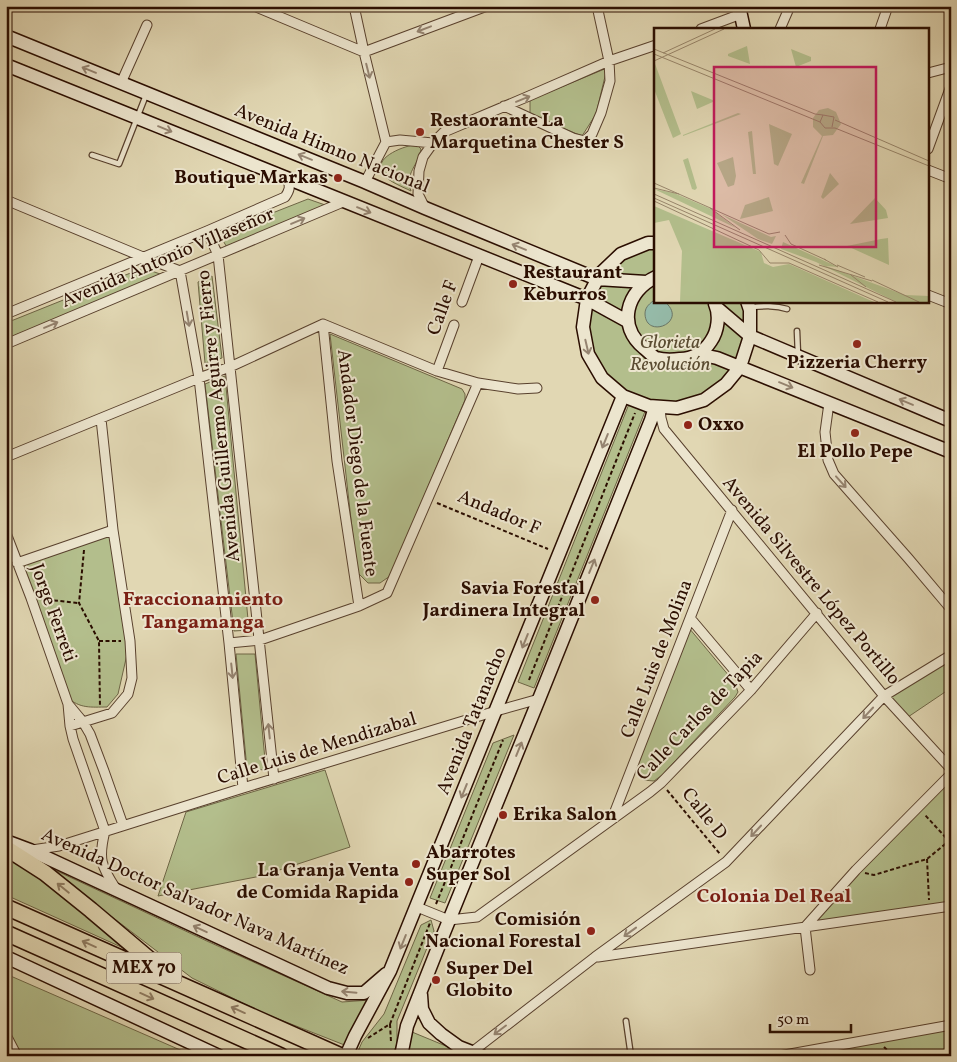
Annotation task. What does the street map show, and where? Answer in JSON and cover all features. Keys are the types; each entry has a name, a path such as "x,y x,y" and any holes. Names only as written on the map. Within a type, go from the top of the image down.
{"highway":[{"path":"6,848 45,873 149,959 199,992"},
{"name":"MEX 70","path":"6,907 341,1056"},
{"name":"MEX 70","path":"6,933 276,1054"}],"main road":[{"path":"740,10 744,28"},
{"name":"Avenida Himno Nacional","path":"6,36 597,279 651,279"},
{"path":"6,65 587,299 627,321"},
{"path":"654,242 621,254 600,274 587,299 583,327 588,354 602,378 623,396 649,406 677,408 704,400 726,384 740,367 750,336 748,304"},
{"path":"651,279 635,292 629,306 627,321 637,343 656,358 669,360 686,359 706,349 714,336 718,322 715,304"},
{"path":"715,304 750,336 951,421"},
{"path":"698,354 717,358 951,452"},
{"name":"Avenida Tatanacho","path":"346,1056 390,971 417,907 623,396"},
{"path":"396,1052 657,407"},
{"name":"Avenida Doctor Salvador Nava Martínez","path":"6,841 30,850 328,988 347,993 364,992 390,971"},
{"path":"6,958 219,1056"},
{"path":"420,991 422,1010 429,1023 459,1047 477,1054"}],"street":[{"path":"254,6 364,52 476,8 486,6"},
{"path":"354,6 386,142 365,182"},
{"path":"504,106 573,138 585,141 592,134 601,113 610,81 609,61 597,6"},
{"path":"780,28 790,6"},
{"path":"880,28 888,6"},
{"path":"703,28 740,10"},
{"path":"121,83 147,25"},
{"path":"425,208 418,194 419,171 423,158 433,142 444,132 609,61 654,46"},
{"path":"930,72 951,67"},
{"path":"930,144 951,86"},
{"path":"386,142 400,140 433,142"},
{"path":"930,171 951,179"},
{"name":"Avenida Antonio Villaseñor","path":"6,314 285,197 289,192 290,186 288,179"},
{"path":"7,200 143,257 180,270"},
{"name":"Avenida Antonio Villaseñor","path":"6,344 343,202"},
{"name":"Avenida Guillermo Aguirre y Fierro","path":"207,231 218,254 274,780"},
{"name":"Calle F","path":"462,302 479,256"},
{"name":"Avenida Guillermo Aguirre y Fierro","path":"180,270 199,378 229,643 243,788"},
{"path":"930,296 951,304"},
{"path":"6,457 230,367 323,324 437,371 478,384 518,389 537,388"},
{"name":"Andador Diego de la Fuente","path":"323,324 337,461 359,606"},
{"name":"Calle F","path":"437,371 454,324"},
{"path":"229,643 260,640 359,606 387,593 478,384"},
{"path":"829,402 825,432 828,460 834,474 951,609"},
{"name":"Avenida Silvestre López Portillo","path":"657,407 664,429 884,696 951,768"},
{"path":"70,726 112,713 128,694 132,678 130,641 113,530 101,419"},
{"name":"Calle Luis de Molina","path":"612,819 732,510"},
{"path":"17,564 113,530"},
{"name":"Jorge Ferreti","path":"6,533 68,704 73,739 104,831"},
{"name":"Calle Carlos de Tapia","path":"417,907 449,920 477,917 650,792 751,690 817,613"},
{"path":"690,618 751,690"},
{"path":"477,1054 595,958 726,862 884,696 951,655"},
{"name":"Calle Luis de Mendizabal","path":"30,850 59,846 243,788 539,699"},
{"name":"Jorge Ferreti","path":"68,704 90,734 123,825"},
{"path":"810,970 806,928 856,870 951,774"},
{"path":"104,831 101,858 104,870 117,891"},
{"path":"595,958 951,906"},
{"path":"786,1055 951,1024"},
{"path":"6,1035 17,1056"}],"lane":[{"path":"92,155 119,164 147,94"},
{"path":"748,304 787,309"},
{"path":"797,331 798,357"},
{"path":"626,1021 632,1056"}],"path":[{"path":"529,680 639,402"},
{"name":"Andador F","path":"428,499 560,554"},
{"path":"85,540 79,603 99,641 100,716"},
{"path":"31,598 79,603"},
{"path":"99,641 130,641"},
{"path":"396,1052 390,1024 434,914 437,901 503,740"},
{"name":"Calle D","path":"661,783 726,862"},
{"path":"856,870 874,875 927,860 950,842 918,807"},
{"path":"927,860 929,909"},
{"path":"356,1036 362,1042 390,1024"}],"green space":[{"path":"607,68 596,114 582,136 530,115 530,100"},
{"path":"413,145 421,149 409,179 411,191 389,179 383,174 381,168 385,158 390,154"},
{"path":"308,199 328,206 228,249 219,234"},
{"name":"Glorieta Revolución","path":"654,244 654,302 747,302 750,336 726,384 677,408 623,396 588,354 587,300 621,254"},
{"path":"143,268 163,275 6,339 6,323"},
{"path":"212,276 222,358 205,363 198,282"},
{"path":"330,334 462,389 465,394 465,400 390,576 380,583 368,583 357,572"},
{"path":"225,376 249,630 234,631 205,384"},
{"path":"629,404 646,409 534,688 518,682"},
{"path":"112,532 130,641 118,694 107,707 86,706 76,704 67,697 17,564"},
{"path":"689,628 735,683 738,692 662,775 654,781 644,780 638,775 636,768"},
{"path":"236,654 255,654 266,770 247,769"},
{"path":"951,655 951,688 905,719 884,696"},
{"path":"514,735 445,903 430,898 493,743"},
{"path":"325,770 350,847 261,876 158,896 186,812"},
{"path":"951,774 951,906 805,927"},
{"path":"6,854 47,883 130,951 6,895"},
{"path":"44,865 342,1002 370,1000 347,1046 263,1013 192,978"},
{"path":"431,920 434,931 397,1021 397,1044 392,1056 356,1056 362,1042 384,1014 421,925"},
{"path":"6,974 194,1056 6,1056"},
{"path":"951,1025 951,1056 792,1056"},
{"path":"412,1032 470,1056 403,1056"}],"shaded area":[{"path":"653,301 665,302 671,309 672,316 669,321 658,327 652,326 647,322 645,314 648,305"}],"place":[{"name":"Restaorante La Marquetina Chester S","path":"420,132"},
{"name":"Boutique Markas","path":"338,178"},
{"name":"Restaurant Keburros","path":"513,284"},
{"name":"Pizzeria Cherry","path":"857,344"},
{"name":"Oxxo","path":"688,425"},
{"name":"El Pollo Pepe","path":"855,433"},
{"name":"Savia Forestal Jardinera Integral","path":"595,600"},
{"name":"Erika Salon","path":"503,815"},
{"name":"Abarrotes Super Sol","path":"416,864"},
{"name":"La Granja Venta de Comida Rapida","path":"409,882"},
{"name":"Comisión Nacional Forestal","path":"591,931"},
{"name":"Super Del Globito","path":"436,980"}],"district":[{"name":"Fraccionamiento Tangamanga","path":"203,612"},
{"name":"Colonia Del Real","path":"774,897"}]}
